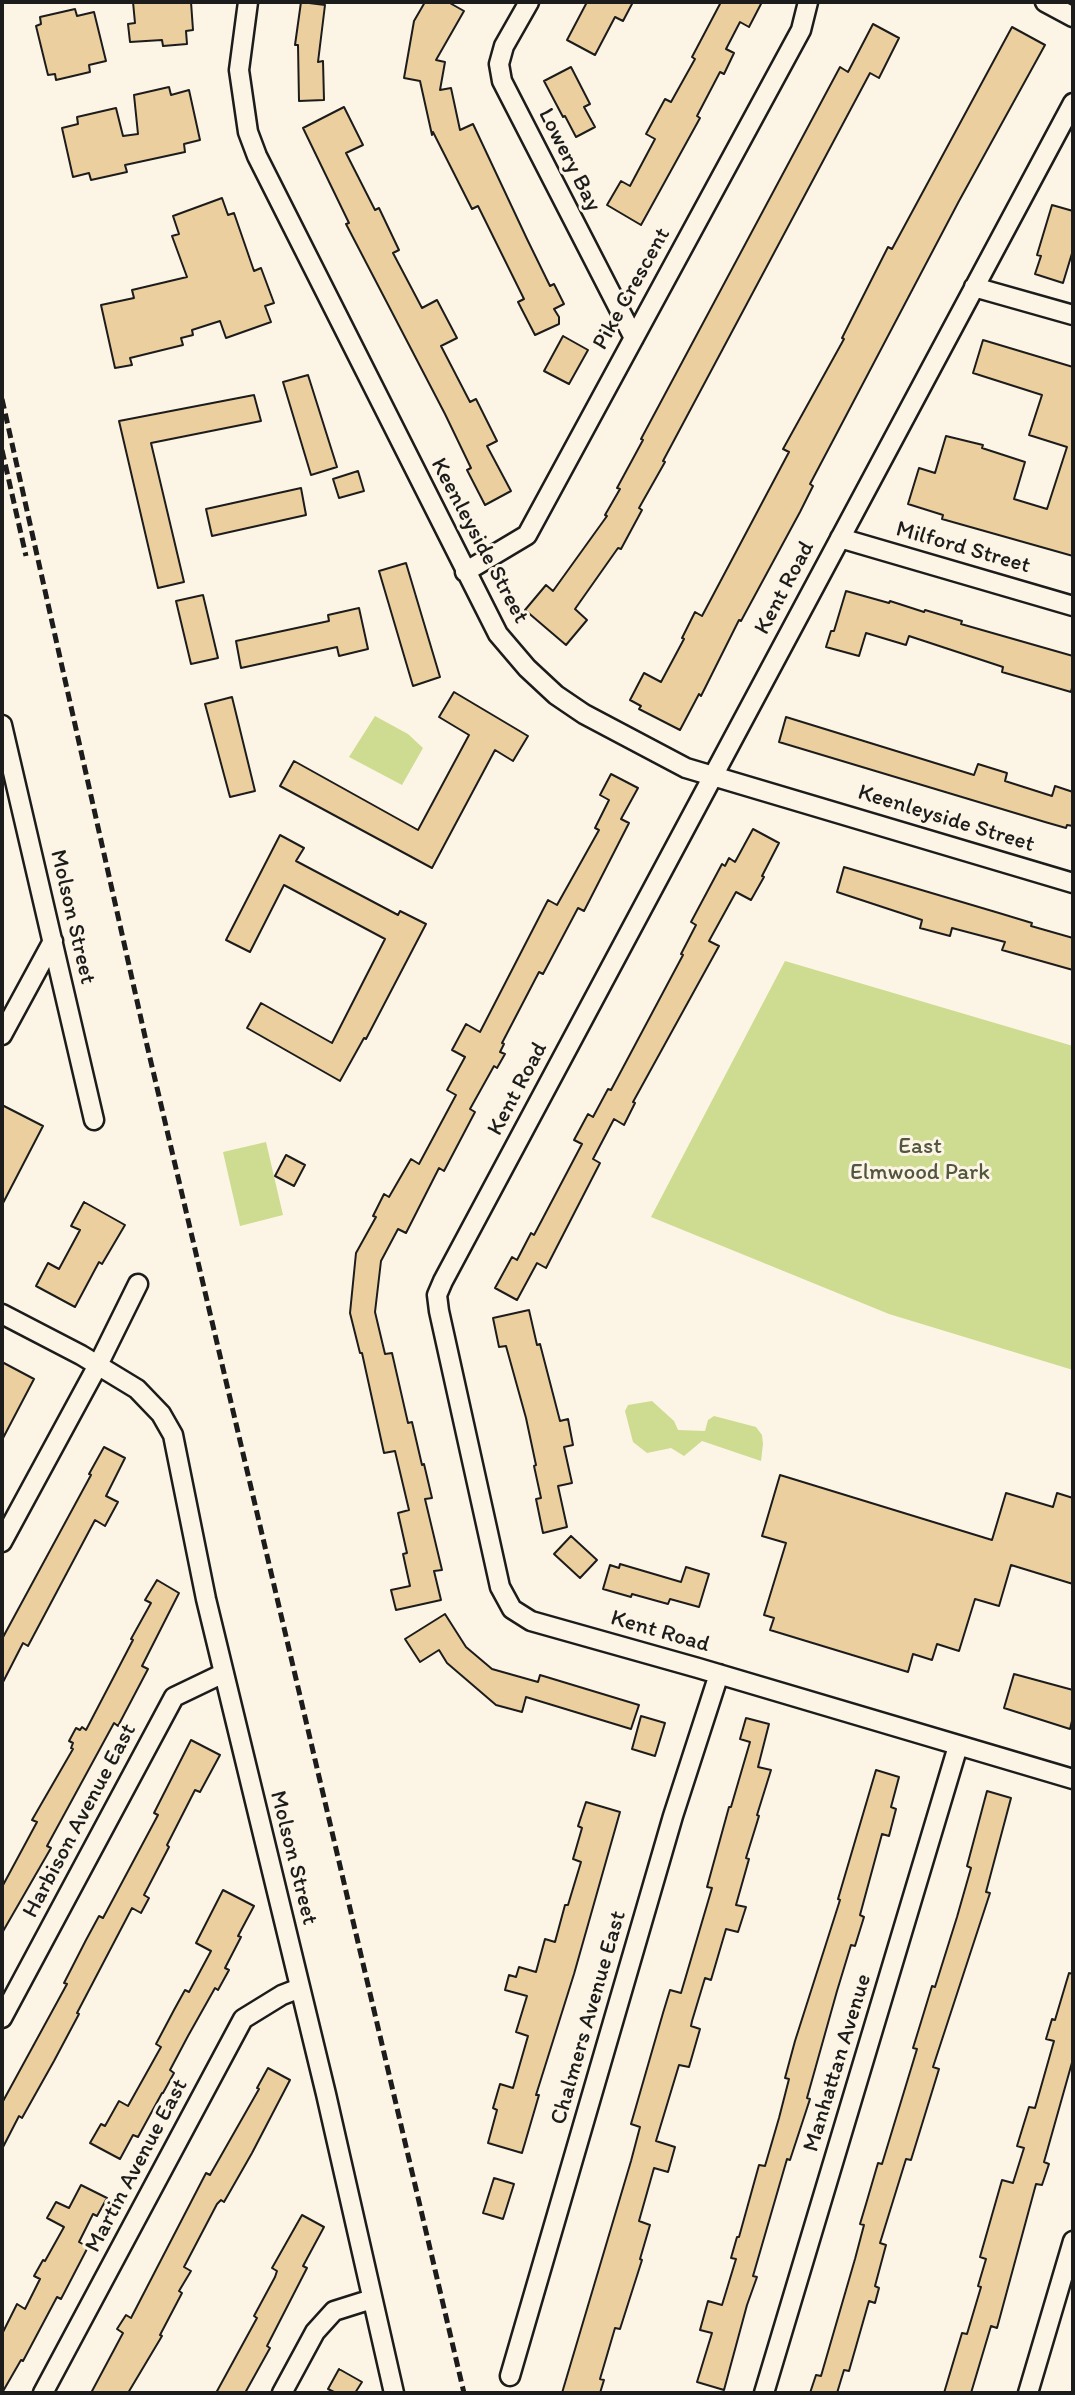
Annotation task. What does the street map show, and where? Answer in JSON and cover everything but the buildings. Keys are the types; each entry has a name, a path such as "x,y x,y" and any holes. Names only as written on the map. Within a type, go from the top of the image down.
{"street":[{"name":"Keenleyside Street","path":"248,2 239,70 252,143 268,181 465,572 498,634 527,668 556,695 584,713 687,768 1073,883"},
{"name":"Lowery Bay","path":"529,2 504,47 499,64 502,81 634,338"},
{"name":"Pike Crescent","path":"465,572 527,535 801,30 808,2"},
{"path":"1045,2 1073,17"},
{"name":"Kent Road","path":"1073,103 437,1296 500,1587 512,1609 531,1621 1073,1779"},
{"path":"974,287 1073,315"},
{"name":"Milford Street","path":"840,538 1073,606"},
{"name":"Molson Street","path":"2,725 94,1120"},
{"path":"2,1035 53,941"},
{"path":"2,1542 98,1365 138,1284"},
{"name":"Molson Street","path":"2,1314 137,1389 162,1414 173,1435 206,1599 394,2393"},
{"name":"Harbison Avenue East","path":"2,2018 174,1697 224,1673"},
{"name":"Chalmers Avenue East","path":"510,2376 673,1816 719,1674"},
{"name":"Manhattan Avenue","path":"764,2393 958,1746"},
{"name":"Martin Avenue East","path":"43,2393 243,2019 282,1995 300,1988"},
{"path":"1028,2393 1073,2241"},
{"path":"282,2393 316,2332 334,2311 372,2299"}],"green space":[{"path":"375,716 408,734 423,748 402,785 349,757"},
{"name":"East Elmwood Park","path":"785,961 1073,1046 1073,1370 889,1314 651,1217"},
{"path":"266,1142 283,1215 240,1226 223,1152"},
{"path":"652,1401 674,1421 678,1430 705,1431 708,1420 714,1416 756,1427 762,1435 761,1461 702,1441 684,1456 671,1448 647,1453 633,1442 625,1411 628,1405"}],"railway":[{"path":"2,399 146,1041 464,2393"},
{"path":"2,450 26,556"}]}
